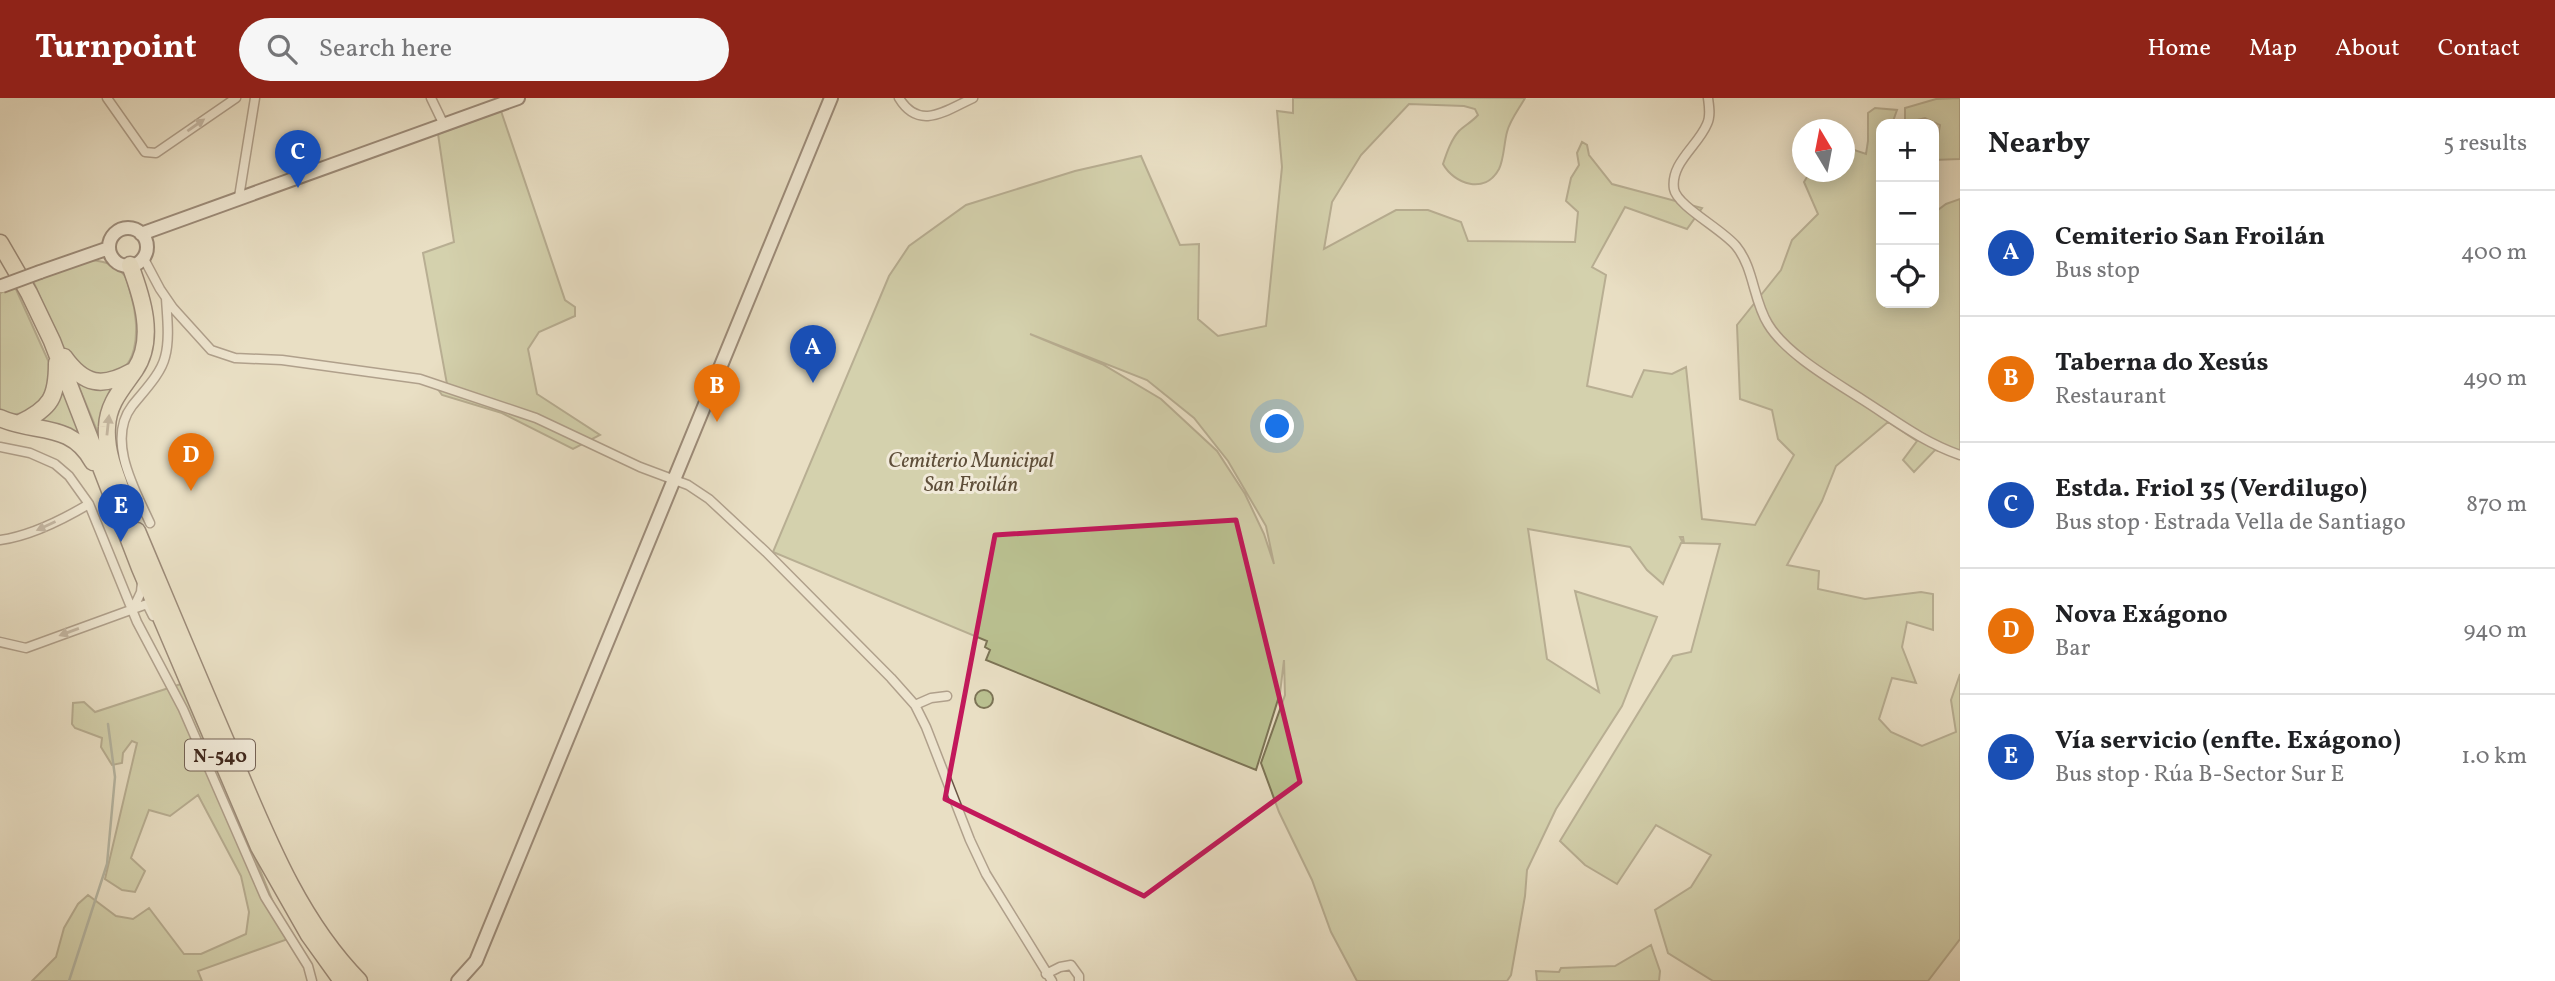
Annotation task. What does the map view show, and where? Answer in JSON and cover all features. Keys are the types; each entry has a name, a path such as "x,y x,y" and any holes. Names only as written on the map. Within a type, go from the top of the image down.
{"highway":[{"name":"N-540","path":"0,243 29,293 54,347 92,441 271,846 315,926 336,956 359,981"},
{"path":"125,516 107,447 107,425 112,404 121,387 136,369 145,350 144,312 137,261"},
{"path":"54,347 71,368 88,380 104,382 118,379 136,369"},
{"path":"20,423 41,413 53,398 57,380 54,347"},
{"path":"0,418 55,431 82,446 92,458 125,516"},
{"name":"N-540","path":"125,516 140,568 272,875 309,935 342,981"}],"street":[{"path":"107,98 145,152 156,153 229,100"},
{"path":"239,197 255,98"},
{"path":"431,98 444,124"},
{"path":"141,234 518,98"},
{"path":"458,981 476,961 675,480 716,372 831,98"},
{"path":"899,98 907,111 915,116 927,117 973,98"},
{"path":"1708,98 1710,109 1707,124 1686,153 1674,178 1674,191 1681,204 1720,230 1738,248 1748,268 1759,308 1770,327 1796,354 1918,436 1935,446 1960,455"},
{"path":"134,229 141,234 146,246 137,261 124,265 114,260 109,248 111,239 118,231 134,229"},
{"path":"1,287 109,248"},
{"path":"137,261 211,350 235,358 282,360 420,379 536,418 640,467 688,485 709,499 891,678 915,705 981,863 1049,978 1060,967 1071,965 1079,976 1079,981"},
{"path":"150,523 130,479 121,446 126,414 165,358 166,298"},
{"path":"0,447 30,453 55,464 69,476 89,504 148,644 183,709 265,897 308,966 312,981"},
{"path":"0,540 37,530 89,504"},
{"path":"133,609 141,592 140,568"},
{"path":"0,642 26,648 147,604 171,641"},
{"path":"915,705 932,698 947,696"},
{"path":"475,981 476,961"}],"highlighted area":[{"path":"1236,520 1300,782 1144,896 945,799 995,535"}],"green space":[{"name":"Cemiterio Municipal San Froilán","path":"1293,98 1525,98 1508,128 1499,169 1486,182 1478,184 1470,184 1454,177 1443,164 1456,135 1478,115 1475,109 1464,106 1409,104 1361,155 1332,202 1324,249 1396,210 1428,210 1461,222 1468,241 1575,242 1578,212 1566,201 1571,178 1579,165 1577,153 1582,142 1587,145 1589,155 1612,184 1702,208 1687,229 1625,207 1592,267 1606,275 1587,386 1632,397 1644,370 1672,374 1686,367 1702,519 1755,525 1794,455 1778,439 1772,410 1740,399 1737,325 1781,270 1792,240 1818,214 1804,182 1855,182 1855,150 1866,154 1868,113 1875,108 1897,110 1894,119 1876,119 1876,308 1939,308 1939,209 1960,199 1960,455 1935,450 1914,472 1903,460 1917,441 1888,422 1836,466 1822,501 1787,565 1819,571 1818,589 1865,599 1921,592 1933,594 1933,630 1907,622 1902,647 1916,683 1892,678 1879,719 1891,732 1922,746 1956,732 1951,700 1960,674 1960,939 1928,981 1713,981 1668,953 1655,910 1691,887 1711,855 1656,825 1617,884 1585,865 1560,841 1673,656 1691,652 1720,544 1684,543 1683,537 1680,537 1683,543 1663,584 1647,570 1630,547 1528,529 1547,659 1599,692 1575,591 1657,617 1622,706 1556,809 1527,870 1511,975 1507,981 1357,981 1331,932 1312,880 1279,812 1261,763 1285,695 1284,660 1280,693 1256,770 986,660 990,650 985,647 987,641 773,552 889,276 909,246 966,205 1075,171 1141,156 1180,245 1199,244 1198,319 1218,336 1266,326 1282,167 1277,111 1293,113","holes":["1030,334 1147,380 1194,418 1228,461 1266,526 1274,564 1264,534 1245,494 1217,451 1161,399 1102,364"]},
{"path":"1960,98 1960,159 1939,160 1939,119 1905,119 1905,108 1936,99"},
{"path":"501,111 565,300 575,307 575,316 539,332 528,349 537,394 600,435 573,449 502,413 442,395 435,385 447,384 423,253 454,242 438,134"},
{"path":"91,260 109,264 121,272 127,282 134,307 134,349 122,370 110,375 89,374 73,363 56,335 33,281"},
{"path":"15,287 51,367 47,387 37,404 29,410 11,414 0,410 0,293"},
{"path":"80,384 115,389 100,438 79,387"},
{"path":"65,393 82,434 81,438 42,421 60,394"},
{"path":"184,683 288,939 198,971 202,981 32,981 56,957 64,928 78,904 88,895 116,916 133,919 149,908 184,954 201,954 246,934 249,912 241,876 198,795 170,816 149,810 131,858 145,871 135,892 122,890 105,879 137,743 132,741 123,753 122,763 112,765 101,747 102,738 75,728 72,724 73,703 84,702 95,712"},
{"path":"984,690 990,693 993,699 990,705 984,708 978,705 975,699 978,693"},
{"path":"1651,945 1660,971 1659,981 1537,981 1536,971 1559,972 1561,968 1615,966"}],"waterway":[{"path":"69,981 107,864 115,777 108,724"}],"place":[{"name":"Estda. Friol 35 (Verdilugo)","path":"298,188"},
{"name":"Cemiterio San Froilán","path":"813,383"},
{"name":"Taberna do Xesús","path":"717,422"},
{"name":"Nova Exágono","path":"191,491"},
{"name":"Vía servicio (enfte. Exágono)","path":"121,542"}]}
